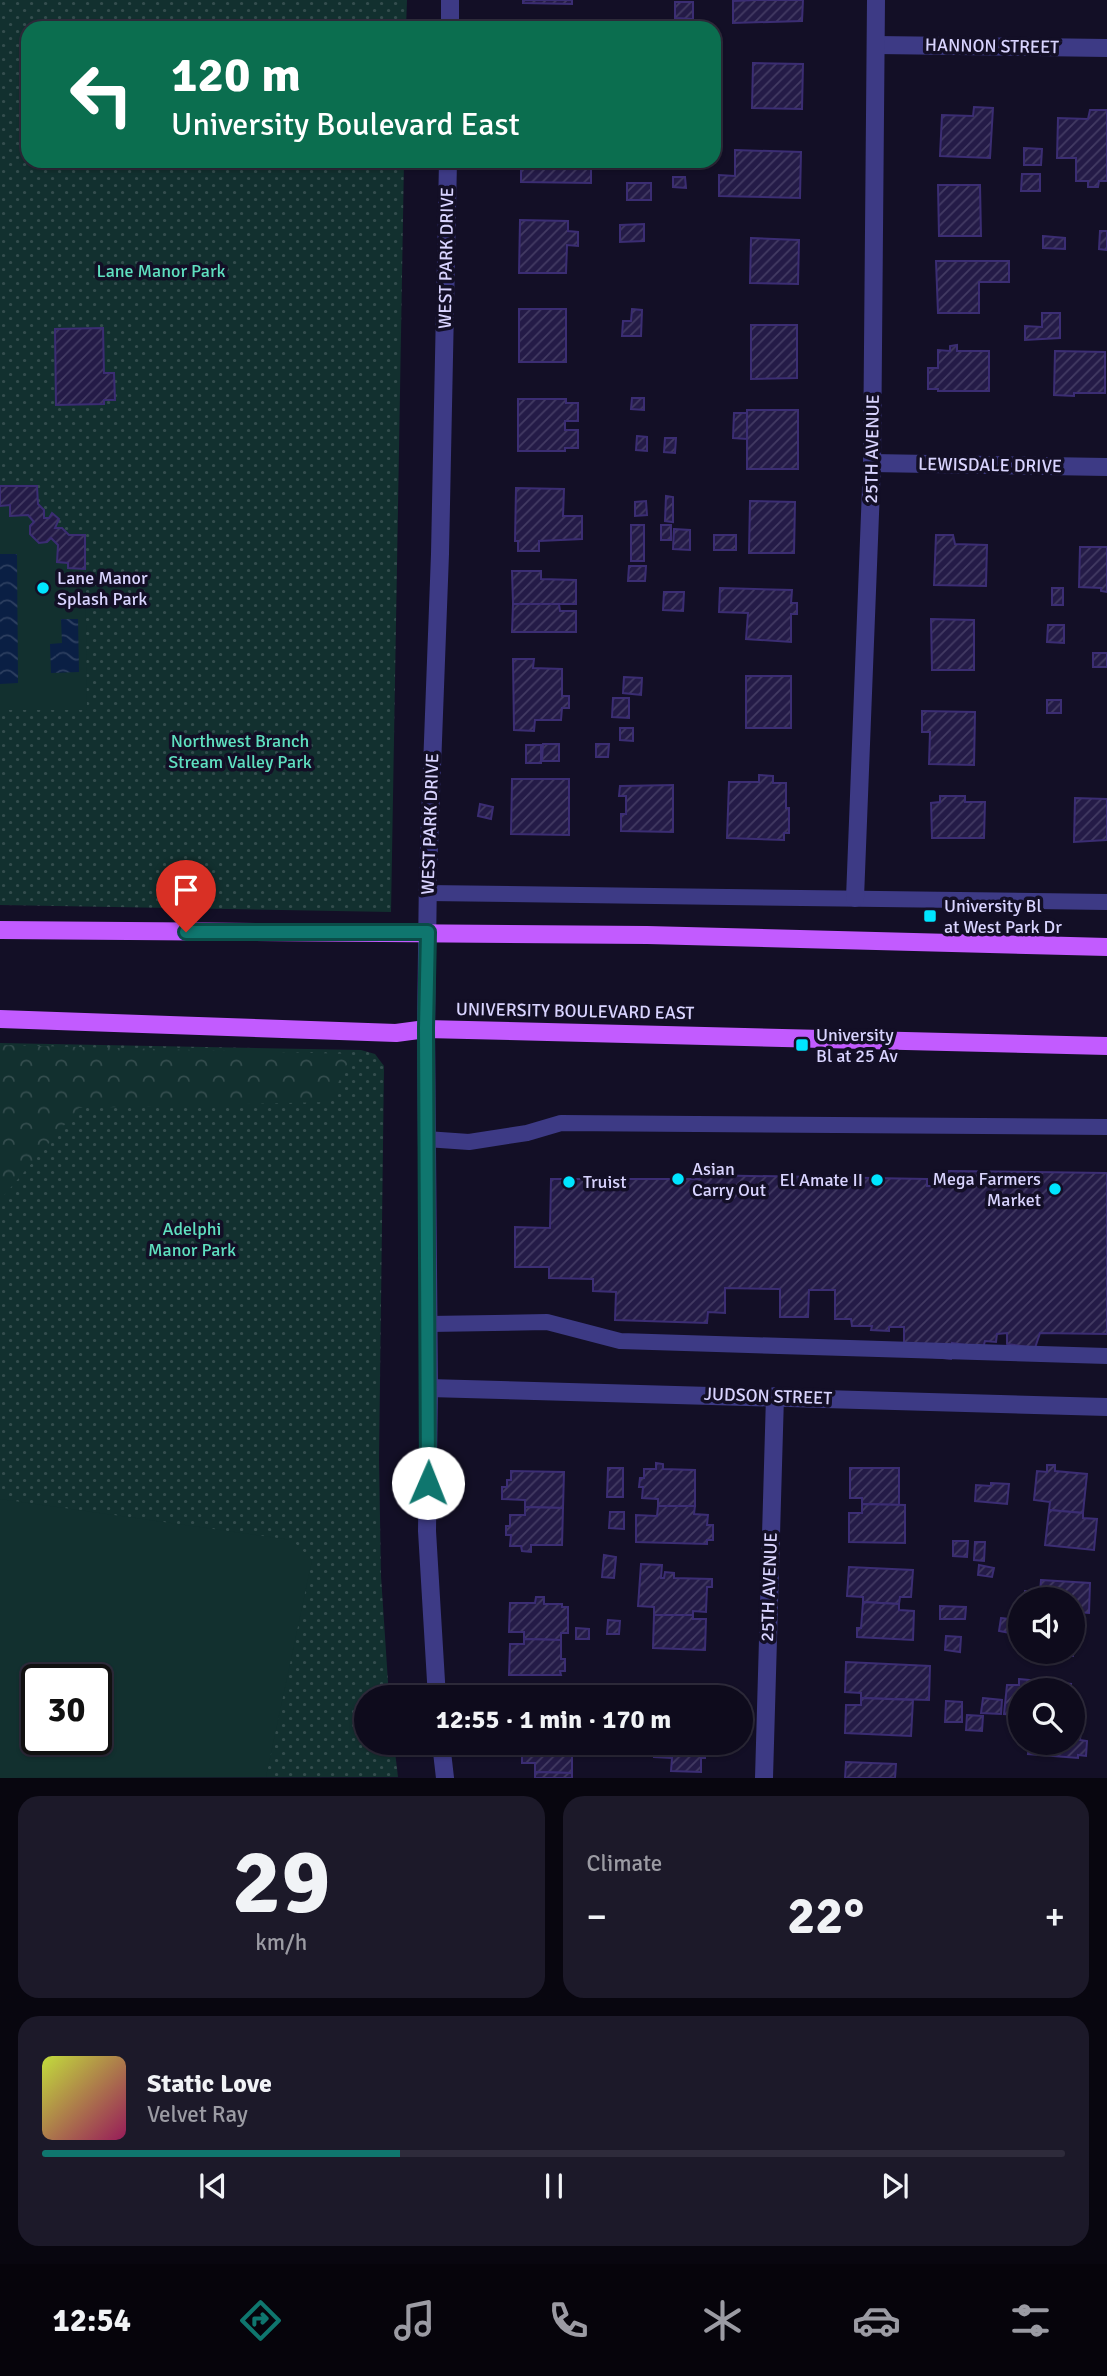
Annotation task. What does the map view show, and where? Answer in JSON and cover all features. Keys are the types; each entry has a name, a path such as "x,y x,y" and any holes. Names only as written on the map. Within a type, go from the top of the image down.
{"main road":[{"path":"0,930 428,932 1107,947"},
{"name":"UNIVERSITY BOULEVARD EAST","path":"0,1019 396,1033 426,1028 1107,1046"}],"street":[{"path":"450,0 450,21"},
{"name":"25TH AVENUE","path":"855,898 872,463 876,0"},
{"name":"HANNON STREET","path":"876,45 1107,48"},
{"name":"WEST PARK DRIVE","path":"436,1685 428,1531 427,893 440,554 448,168"},
{"name":"LEWISDALE DRIVE","path":"872,463 1107,467"},
{"name":"JUDSON STREET","path":"429,1388 1107,1407"},
{"name":"25TH AVENUE","path":"764,1777 775,1396"},
{"path":"442,1755 445,1777"}],"lane":[{"path":"427,893 1107,902"},
{"path":"426,1139 469,1142 527,1133 561,1122 1107,1127"},
{"path":"429,1324 547,1322 620,1341 1107,1356"}],"green space":[{"path":"0,0 407,0 406,21 21,21 21,168 404,168 391,912 0,905"},
{"name":"Lane Manor Splash Park","path":"0,486 37,486 38,504 44,510 44,518 48,518 52,513 59,519 55,523 56,528 62,528 69,535 85,535 87,710 0,710"},
{"name":"Adelphi Manor Park","path":"0,1043 361,1050 375,1054 384,1066 379,1460 381,1576 388,1685 354,1685 354,1755 395,1755 398,1777 0,1778"},
{"path":"0,1045 352,1054 329,1102 79,1108 0,1200"},
{"path":"0,1499 292,1540 312,1560 266,1777 0,1777"}],"water":[{"path":"0,554 17,554 18,683 0,684"},
{"path":"61,619 78,619 79,672 51,673 50,644 62,643"}],"building":[{"path":"523,0 572,0 572,4 523,3"},
{"path":"803,0 802,21 733,23 733,1"},
{"path":"675,2 693,2 693,19 675,18"},
{"path":"753,63 803,64 802,109 752,108"},
{"path":"974,107 993,108 990,158 940,156 942,115 973,116"},
{"path":"1090,110 1107,110 1107,181 1099,181 1098,187 1088,187 1088,181 1076,181 1076,158 1057,158 1058,118 1088,119"},
{"path":"1024,148 1042,149 1041,165 1024,165"},
{"path":"735,150 801,152 800,198 719,196 719,175 735,176"},
{"path":"521,168 591,168 591,183 521,182"},
{"path":"1022,174 1040,174 1040,191 1021,191"},
{"path":"673,177 685,177 686,188 673,187"},
{"path":"627,183 651,183 651,200 627,200"},
{"path":"938,185 980,185 981,236 939,236"},
{"path":"520,220 568,221 568,231 578,232 578,246 567,245 566,273 519,273"},
{"path":"644,224 644,241 620,242 620,225"},
{"path":"1100,231 1107,231 1107,250 1099,249"},
{"path":"1043,236 1065,238 1065,249 1043,248"},
{"path":"751,238 799,240 798,284 750,283"},
{"path":"936,261 1009,261 1009,282 979,282 979,313 938,313"},
{"path":"519,309 566,309 566,362 519,362"},
{"path":"632,309 642,310 641,336 622,336 623,321 631,321"},
{"path":"1042,313 1060,313 1060,338 1025,340 1025,326 1042,327"},
{"path":"751,325 797,325 797,378 751,379"},
{"path":"103,328 104,373 114,373 115,400 104,400 104,404 56,405 55,329"},
{"path":"957,345 957,351 989,351 989,391 928,389 928,368 938,368 938,350 950,351 950,346"},
{"path":"1055,351 1105,352 1105,393 1054,395"},
{"path":"632,398 644,398 644,410 631,409"},
{"path":"518,399 566,399 566,403 578,403 578,421 565,421 565,430 578,430 578,448 565,448 565,451 518,451"},
{"path":"747,410 798,410 798,469 747,469"},
{"path":"734,413 747,413 747,439 733,438"},
{"path":"637,436 647,437 647,451 636,450"},
{"path":"665,438 676,438 675,453 664,452"},
{"path":"0,486 37,486 38,504 44,510 44,518 49,518 52,513 59,519 55,528 62,528 69,535 85,535 85,569 68,568 68,563 57,562 58,545 51,538 47,542 39,543 30,534 30,526 34,522 28,515 10,516 10,505 0,506"},
{"path":"516,488 564,489 563,516 582,516 582,539 539,541 539,551 518,551 518,541 515,541"},
{"path":"666,496 673,497 673,522 665,521"},
{"path":"646,501 647,515 635,516 635,502"},
{"path":"750,501 795,502 794,553 749,553"},
{"path":"631,525 644,525 644,561 631,561"},
{"path":"661,525 671,525 671,540 661,540"},
{"path":"674,529 690,530 690,550 673,549"},
{"path":"714,535 736,535 736,550 714,550"},
{"path":"936,535 953,535 955,544 987,545 986,586 934,585"},
{"path":"1080,547 1107,547 1107,592 1101,591 1101,588 1079,587"},
{"path":"629,566 646,566 645,581 628,581"},
{"path":"512,571 541,571 541,579 576,580 576,604 513,604"},
{"path":"720,588 792,590 791,603 797,603 797,614 791,614 791,642 746,639 748,613 719,612"},
{"path":"1052,588 1063,588 1063,605 1052,605"},
{"path":"664,592 684,592 683,611 663,610"},
{"path":"513,604 559,604 560,611 576,611 576,632 512,632"},
{"path":"931,619 974,620 974,670 932,670"},
{"path":"1048,625 1064,625 1064,643 1047,642"},
{"path":"1093,653 1107,653 1107,667 1093,667"},
{"path":"513,659 534,659 533,668 562,669 562,696 569,696 569,708 562,708 561,720 535,720 534,731 514,730"},
{"path":"746,676 791,676 791,728 746,728"},
{"path":"624,677 642,678 641,695 623,693"},
{"path":"613,698 629,698 629,718 612,717"},
{"path":"1047,700 1061,700 1061,713 1047,713"},
{"path":"922,711 975,712 974,765 929,764 930,732 922,732"},
{"path":"620,728 633,728 633,741 620,740"},
{"path":"543,744 559,744 559,761 542,761"},
{"path":"596,744 609,744 608,757 596,757"},
{"path":"526,745 541,745 541,763 526,763"},
{"path":"759,775 773,776 773,783 786,783 789,833 784,833 784,840 727,838 729,782 759,782"},
{"path":"512,779 569,779 569,835 511,834"},
{"path":"673,785 673,832 621,831 621,814 626,814 626,796 619,796 620,786"},
{"path":"940,796 965,796 965,802 985,802 984,838 932,838 931,803 940,802"},
{"path":"1075,798 1107,799 1107,840 1074,842"},
{"path":"480,804 493,807 491,819 478,816"},
{"path":"949,1171 1107,1173 1107,1334 1040,1333 1035,1348 1007,1344 1007,1333 997,1334 996,1342 985,1341 983,1348 952,1343 951,1359 904,1354 904,1327 889,1327 889,1331 871,1330 872,1326 852,1326 851,1319 835,1319 835,1290 809,1290 808,1317 780,1317 780,1289 725,1288 725,1313 708,1312 707,1323 615,1320 616,1292 593,1291 593,1279 549,1278 549,1267 515,1267 515,1227 550,1228 551,1179 700,1179 700,1175 927,1179 927,1186 949,1186"},
{"path":"656,1463 663,1464 663,1469 695,1470 695,1506 658,1506 658,1499 642,1498 640,1478 644,1478 644,1469 656,1469"},
{"path":"1047,1465 1055,1465 1055,1471 1087,1474 1083,1513 1049,1510 1050,1502 1034,1500 1037,1471 1047,1472"},
{"path":"608,1468 623,1468 623,1497 607,1497"},
{"path":"850,1468 899,1468 899,1505 862,1504 862,1498 850,1498"},
{"path":"511,1471 564,1472 563,1508 525,1507 525,1500 502,1499 502,1487 507,1487 507,1480 511,1480"},
{"path":"991,1483 1009,1484 1007,1504 975,1501 976,1485 991,1486"},
{"path":"862,1504 905,1505 905,1543 849,1542 849,1513 862,1513"},
{"path":"658,1506 695,1506 694,1514 708,1515 707,1525 713,1525 713,1540 707,1540 707,1544 636,1542 636,1515 657,1516"},
{"path":"525,1507 563,1508 562,1545 531,1545 531,1552 522,1551 521,1546 510,1546 511,1535 506,1535 506,1526 510,1526 510,1515 525,1515"},
{"path":"1049,1510 1083,1513 1083,1518 1097,1519 1094,1550 1045,1545"},
{"path":"610,1512 624,1512 624,1529 609,1528"},
{"path":"953,1541 968,1541 967,1557 953,1556"},
{"path":"975,1542 985,1542 984,1561 974,1560"},
{"path":"604,1555 616,1557 614,1578 602,1577"},
{"path":"641,1564 662,1565 661,1578 664,1578 665,1572 674,1573 674,1578 712,1579 712,1587 707,1587 706,1612 693,1611 693,1615 654,1615 654,1607 638,1606"},
{"path":"979,1565 994,1568 992,1577 978,1575"},
{"path":"849,1567 913,1570 911,1597 900,1597 899,1604 863,1602 863,1597 847,1596"},
{"path":"1041,1580 1090,1583 1089,1613 1085,1613 1085,1587 1040,1587"},
{"path":"536,1597 544,1597 544,1604 562,1604 562,1607 568,1607 568,1633 561,1633 561,1640 524,1639 524,1632 509,1632 510,1603 535,1603"},
{"path":"863,1602 899,1604 899,1610 914,1611 913,1640 857,1637 857,1628 861,1628"},
{"path":"940,1606 966,1607 965,1619 940,1619"},
{"path":"654,1615 693,1615 693,1619 706,1619 705,1650 653,1648"},
{"path":"1001,1618 1008,1619 1008,1633 999,1631"},
{"path":"608,1620 620,1621 619,1634 607,1634"},
{"path":"576,1628 589,1629 589,1639 576,1639"},
{"path":"946,1636 961,1637 960,1652 945,1650"},
{"path":"524,1639 561,1640 561,1659 565,1659 565,1671 560,1671 561,1675 509,1675 510,1644 524,1644"},
{"path":"846,1662 930,1666 929,1700 861,1698 861,1693 845,1692"},
{"path":"655,1684 705,1684 705,1685"},
{"path":"1008,1685 1008,1714 1004,1714"},
{"path":"861,1698 913,1700 911,1736 845,1733 846,1705 861,1705"},
{"path":"983,1698 1002,1700 1001,1714 981,1713"},
{"path":"946,1701 962,1702 962,1722 945,1722"},
{"path":"967,1715 983,1716 982,1731 966,1730"},
{"path":"522,1755 572,1755 572,1773 535,1772 535,1763 522,1763"},
{"path":"705,1755 705,1758 701,1758 701,1772 671,1771 672,1758 654,1757"},
{"path":"1040,1755 1078,1755 1078,1758"},
{"path":"846,1762 896,1764 895,1778 845,1778"},
{"path":"535,1772 572,1773 572,1778 535,1778"}],"place":[{"name":"Lane Manor Splash Park","path":"43,588"},
{"name":"University Bl at West Park Dr","path":"930,916"},
{"name":"University Bl at 25 Av","path":"802,1045"},
{"name":"Asian Carry Out","path":"678,1179"},
{"name":"El Amate II","path":"877,1180"},
{"name":"Truist","path":"569,1182"},
{"name":"Mega Farmers Market","path":"1055,1189"}],"route":[{"path":"186,932 428,932 428,1483"}],"park label":[{"name":"Lane Manor Park","path":"161,271"},
{"name":"Northwest Branch Stream Valley Park","path":"240,751"}]}
